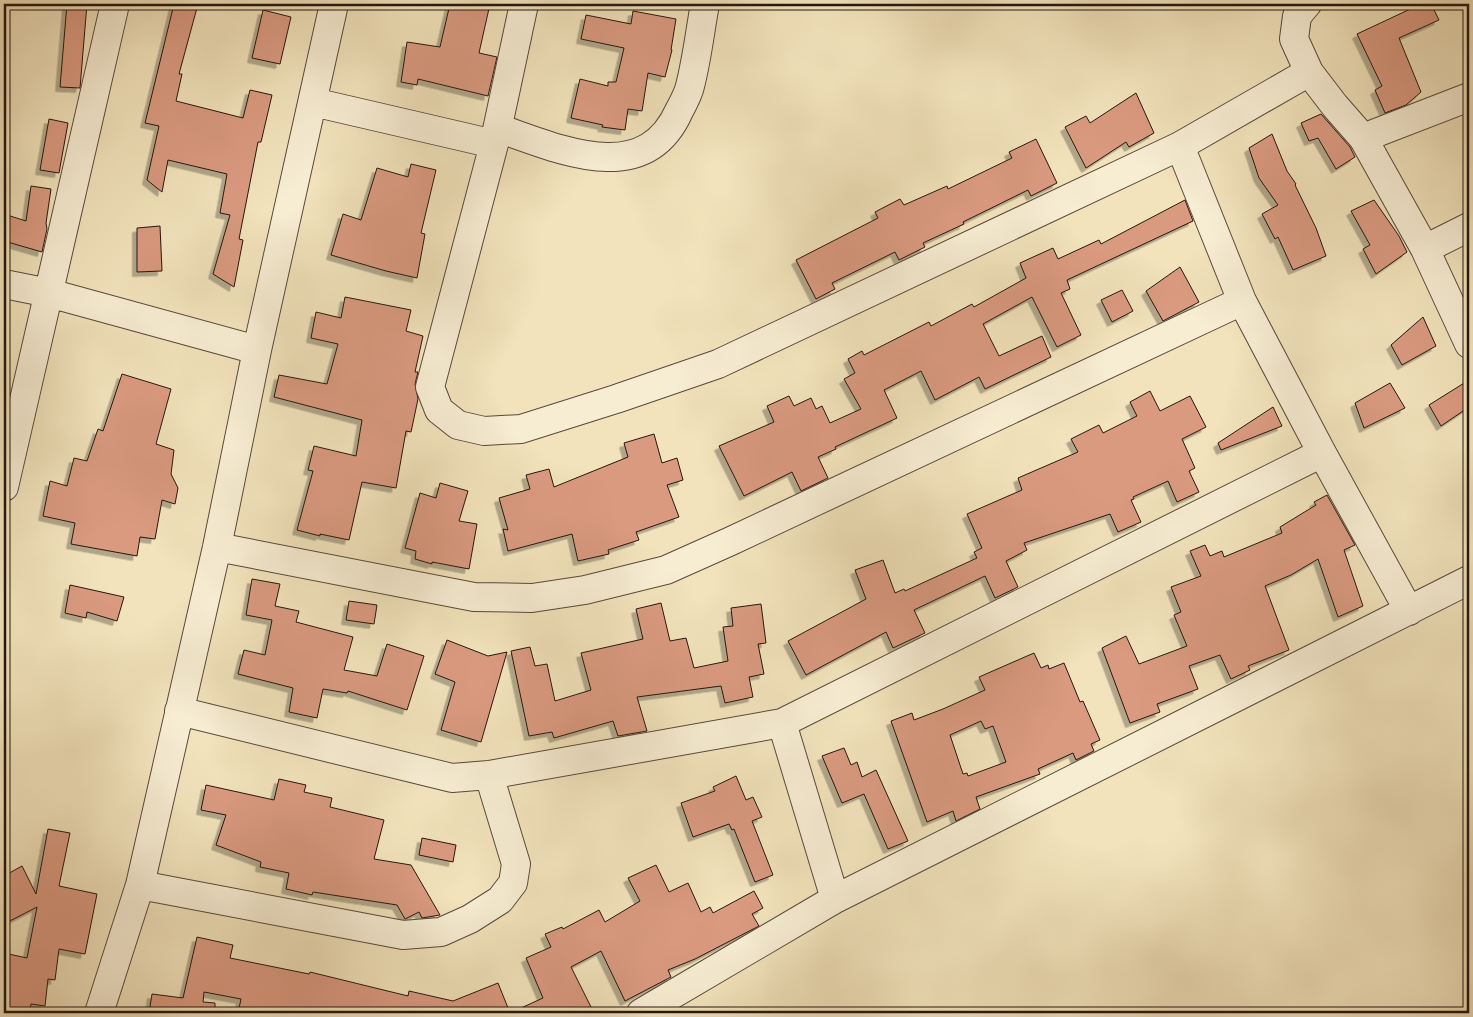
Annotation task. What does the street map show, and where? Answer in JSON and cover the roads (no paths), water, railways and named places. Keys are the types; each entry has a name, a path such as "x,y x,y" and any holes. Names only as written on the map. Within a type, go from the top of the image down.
{"street":[{"path":"4,487 115,4"},
{"path":"99,1013 140,885 217,548 256,350 334,4"},
{"path":"524,4 496,136 430,387 439,410 458,425 484,431 521,429 718,364 1180,146 1309,72"},
{"path":"313,102 496,136 565,152 598,157 626,157 644,151 659,140 672,126 690,88 705,4"},
{"path":"1307,4 1297,16 1294,39 1309,72 1334,106 1363,138 1425,249 1469,344"},
{"path":"1363,138 1469,98"},
{"path":"1180,146 1242,301 1322,453 1409,611"},
{"path":"1425,249 1469,227"},
{"path":"4,284 49,294 256,350"},
{"path":"217,548 474,597 532,598 585,590 666,570 1242,301"},
{"path":"179,711 452,778 488,775 782,723 1322,453"},
{"path":"641,1013 835,899 1469,580"},
{"path":"782,723 835,899"},
{"path":"140,885 402,935 441,932 470,918 500,900 513,883 516,864 488,775"}]}
